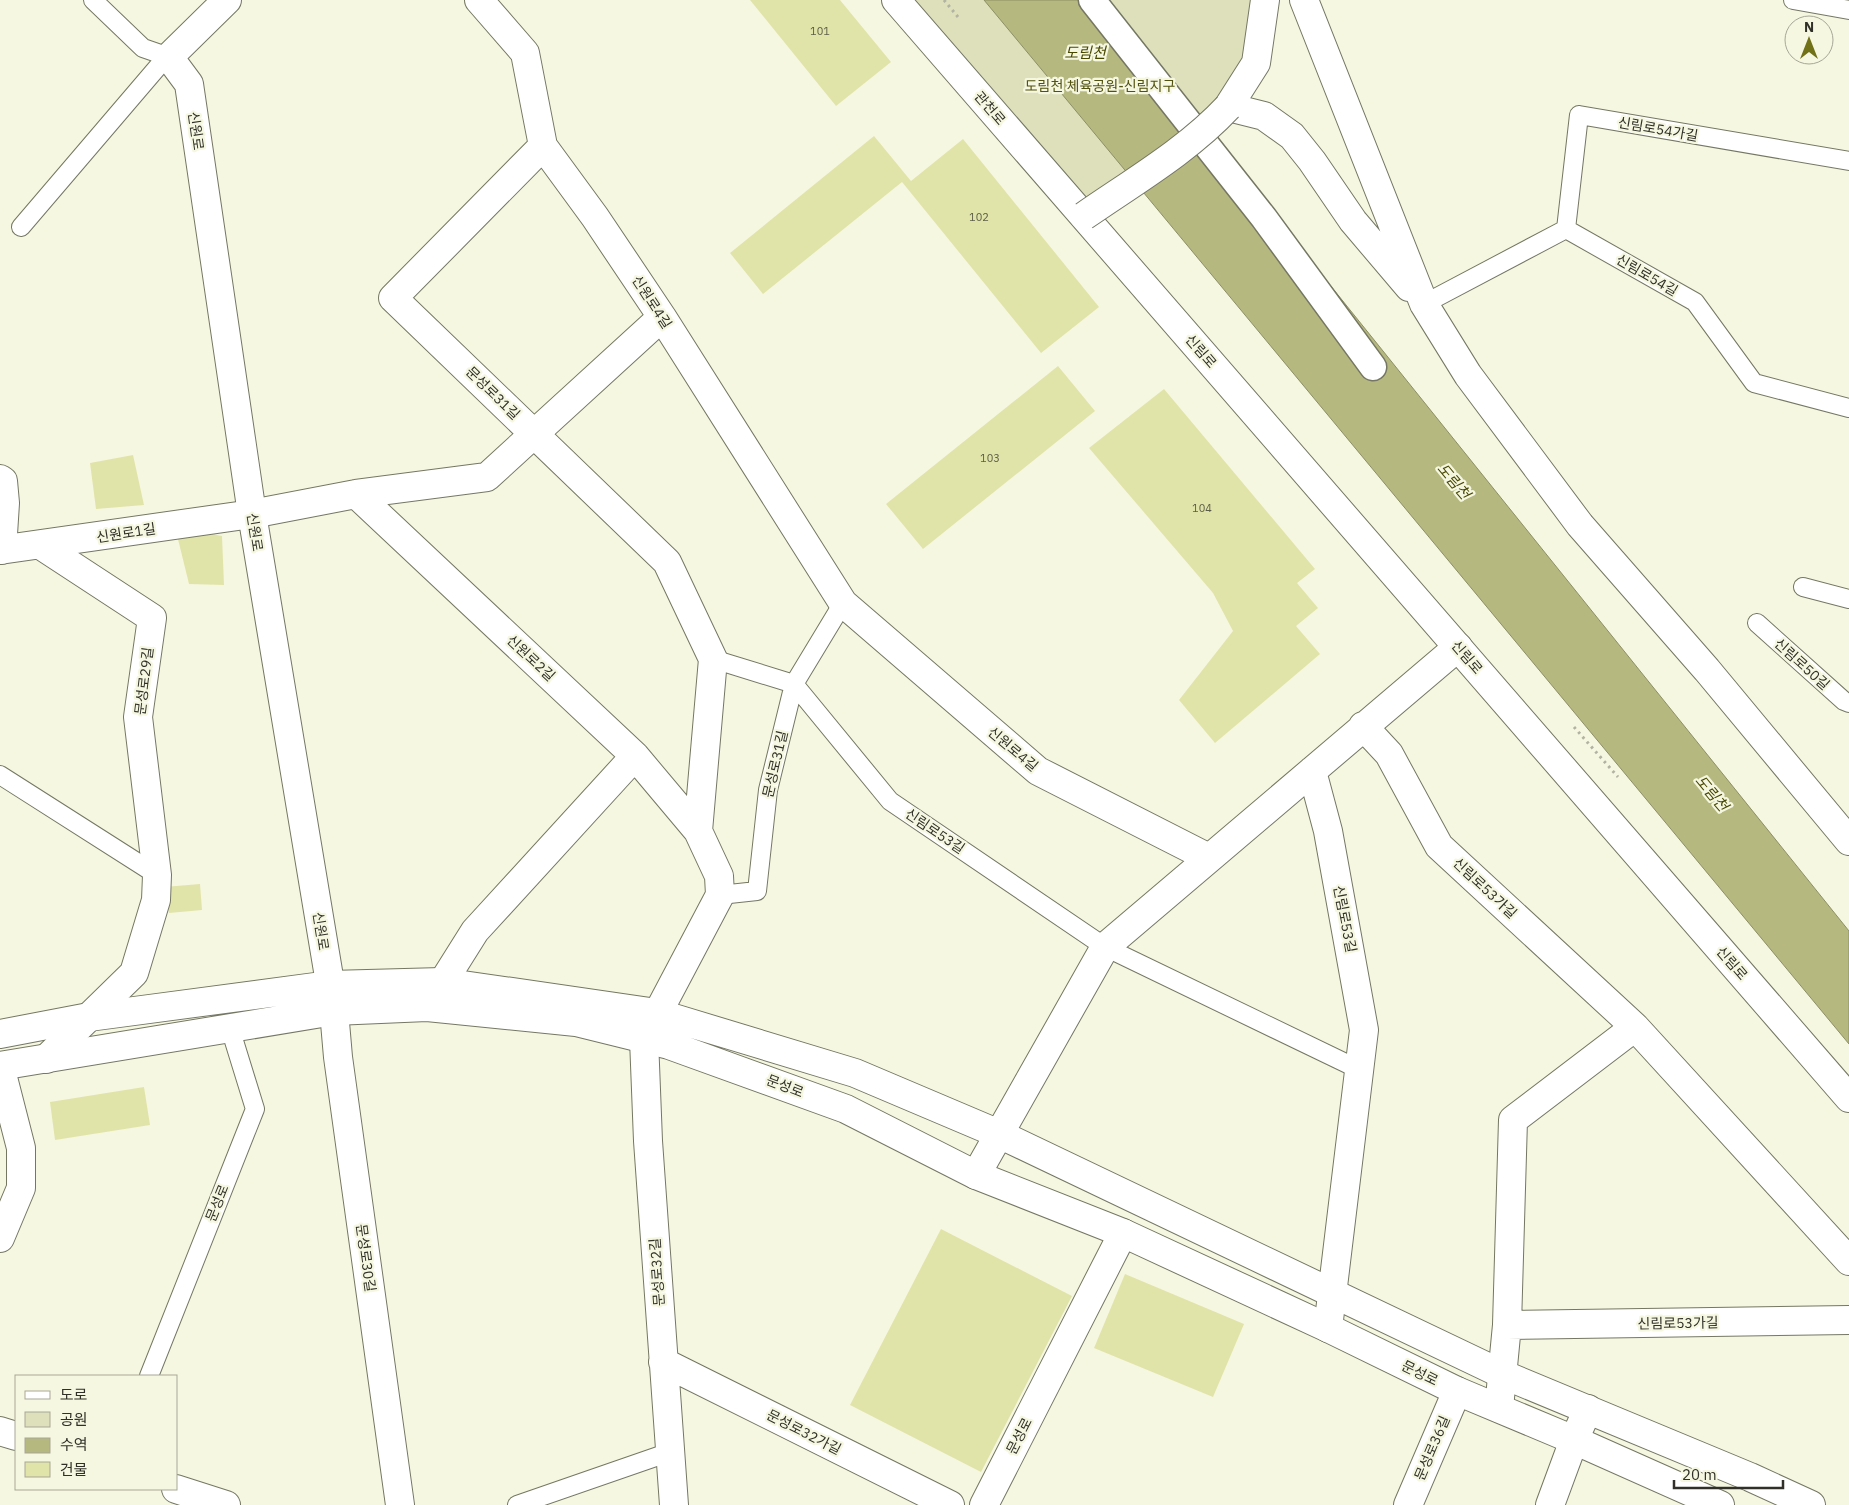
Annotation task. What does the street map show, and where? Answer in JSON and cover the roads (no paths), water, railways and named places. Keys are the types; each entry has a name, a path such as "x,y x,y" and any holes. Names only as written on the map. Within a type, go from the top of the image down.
{"street":[{"path":"169,57 227,0"},
{"name":"신원로4길","path":"479,0 525,53 543,146 595,217 662,318 843,603 1038,771 1209,858"},
{"name":"관천로","path":"896,0 1084,216"},
{"path":"1092,0 1264,218 1374,367"},
{"path":"1084,216 1212,125 1228,107 1256,63 1265,0"},
{"path":"1304,0 1424,304"},
{"name":"신원로","path":"169,57 189,84 252,514 332,998"},
{"path":"1228,107 1264,116 1292,136 1312,161 1353,221 1424,304 1468,375 1580,525 1707,670 1849,841"},
{"name":"문성로31길","path":"543,146 393,298 536,433 667,562 713,659"},
{"name":"신림로","path":"1084,216 1849,1098"},
{"path":"252,514 356,494 487,477 662,318"},
{"path":"0,479 3,481 5,503 1,550"},
{"name":"신원로2길","path":"356,494 635,756 698,831"},
{"name":"신원로1길","path":"1,550 42,546 252,514"},
{"name":"문성로29길","path":"42,546 152,618 138,717 157,875 156,900 134,973 46,1059"},
{"path":"976,1175 1105,947 1458,647"},
{"path":"644,1039 720,895 719,876 698,831 713,659"},
{"name":"신림로53가길","path":"1363,726 1389,754 1438,846 1635,1026 1849,1261"},
{"path":"427,1006 475,931 635,756"},
{"name":"신림로53길","path":"1312,771 1328,831 1364,1030 1328,1328"},
{"path":"0,1034 89,1018 332,998 442,982 658,1013 855,1072 999,1134 1502,1374 1750,1477 1811,1505"},
{"name":"문성로","path":"0,1066 230,1028 332,998 576,1022 669,1045 762,1077 846,1109 976,1175 1123,1233 1328,1328 1457,1391 1574,1440 1720,1505"},
{"name":"문성로30길","path":"332,998 338,1057 400,1505"},
{"path":"1499,1408 1507,1325 1513,1120 1635,1026"},
{"name":"문성로32길","path":"644,1039 648,1141 674,1505"},
{"path":"0,1066 21,1148 21,1188 0,1238"},
{"name":"문성로","path":"984,1505 1123,1233"},
{"name":"신림로53가길","path":"1507,1325 1849,1320"},
{"name":"문성로32가길","path":"663,1362 946,1504"},
{"name":"문성로36길","path":"1408,1505 1457,1391"},
{"path":"1550,1505 1574,1440 1588,1410"},
{"path":"0,1431 15,1436"},
{"path":"178,1490 226,1505"}],"lane":[{"path":"93,0 143,48 169,57"},
{"path":"1793,0 1849,10"},
{"path":"21,227 162,62 169,57"},
{"name":"신림로54가길","path":"1566,229 1579,115 1849,161"},
{"path":"1424,304 1566,229"},
{"name":"신림로54길","path":"1566,229 1695,302 1754,383 1849,408"},
{"path":"1802,587 1849,600"},
{"path":"713,659 794,684 843,603"},
{"name":"신림로50길","path":"1757,623 1844,701 1849,702"},
{"name":"문성로31길","path":"720,895 757,891 768,790 794,684"},
{"name":"신림로53길","path":"794,684 890,801 1105,947 1358,1069"},
{"path":"0,775 157,875"},
{"name":"문성로","path":"149,1375 255,1109 230,1028"},
{"path":"518,1505 670,1452"}],"water":[{"name":"도림천","path":"984,0 1101,0 1849,931 1849,1044"}],"park label":[{"name":"도림천 체육공원-신림지구","path":"1100,86"}]}
